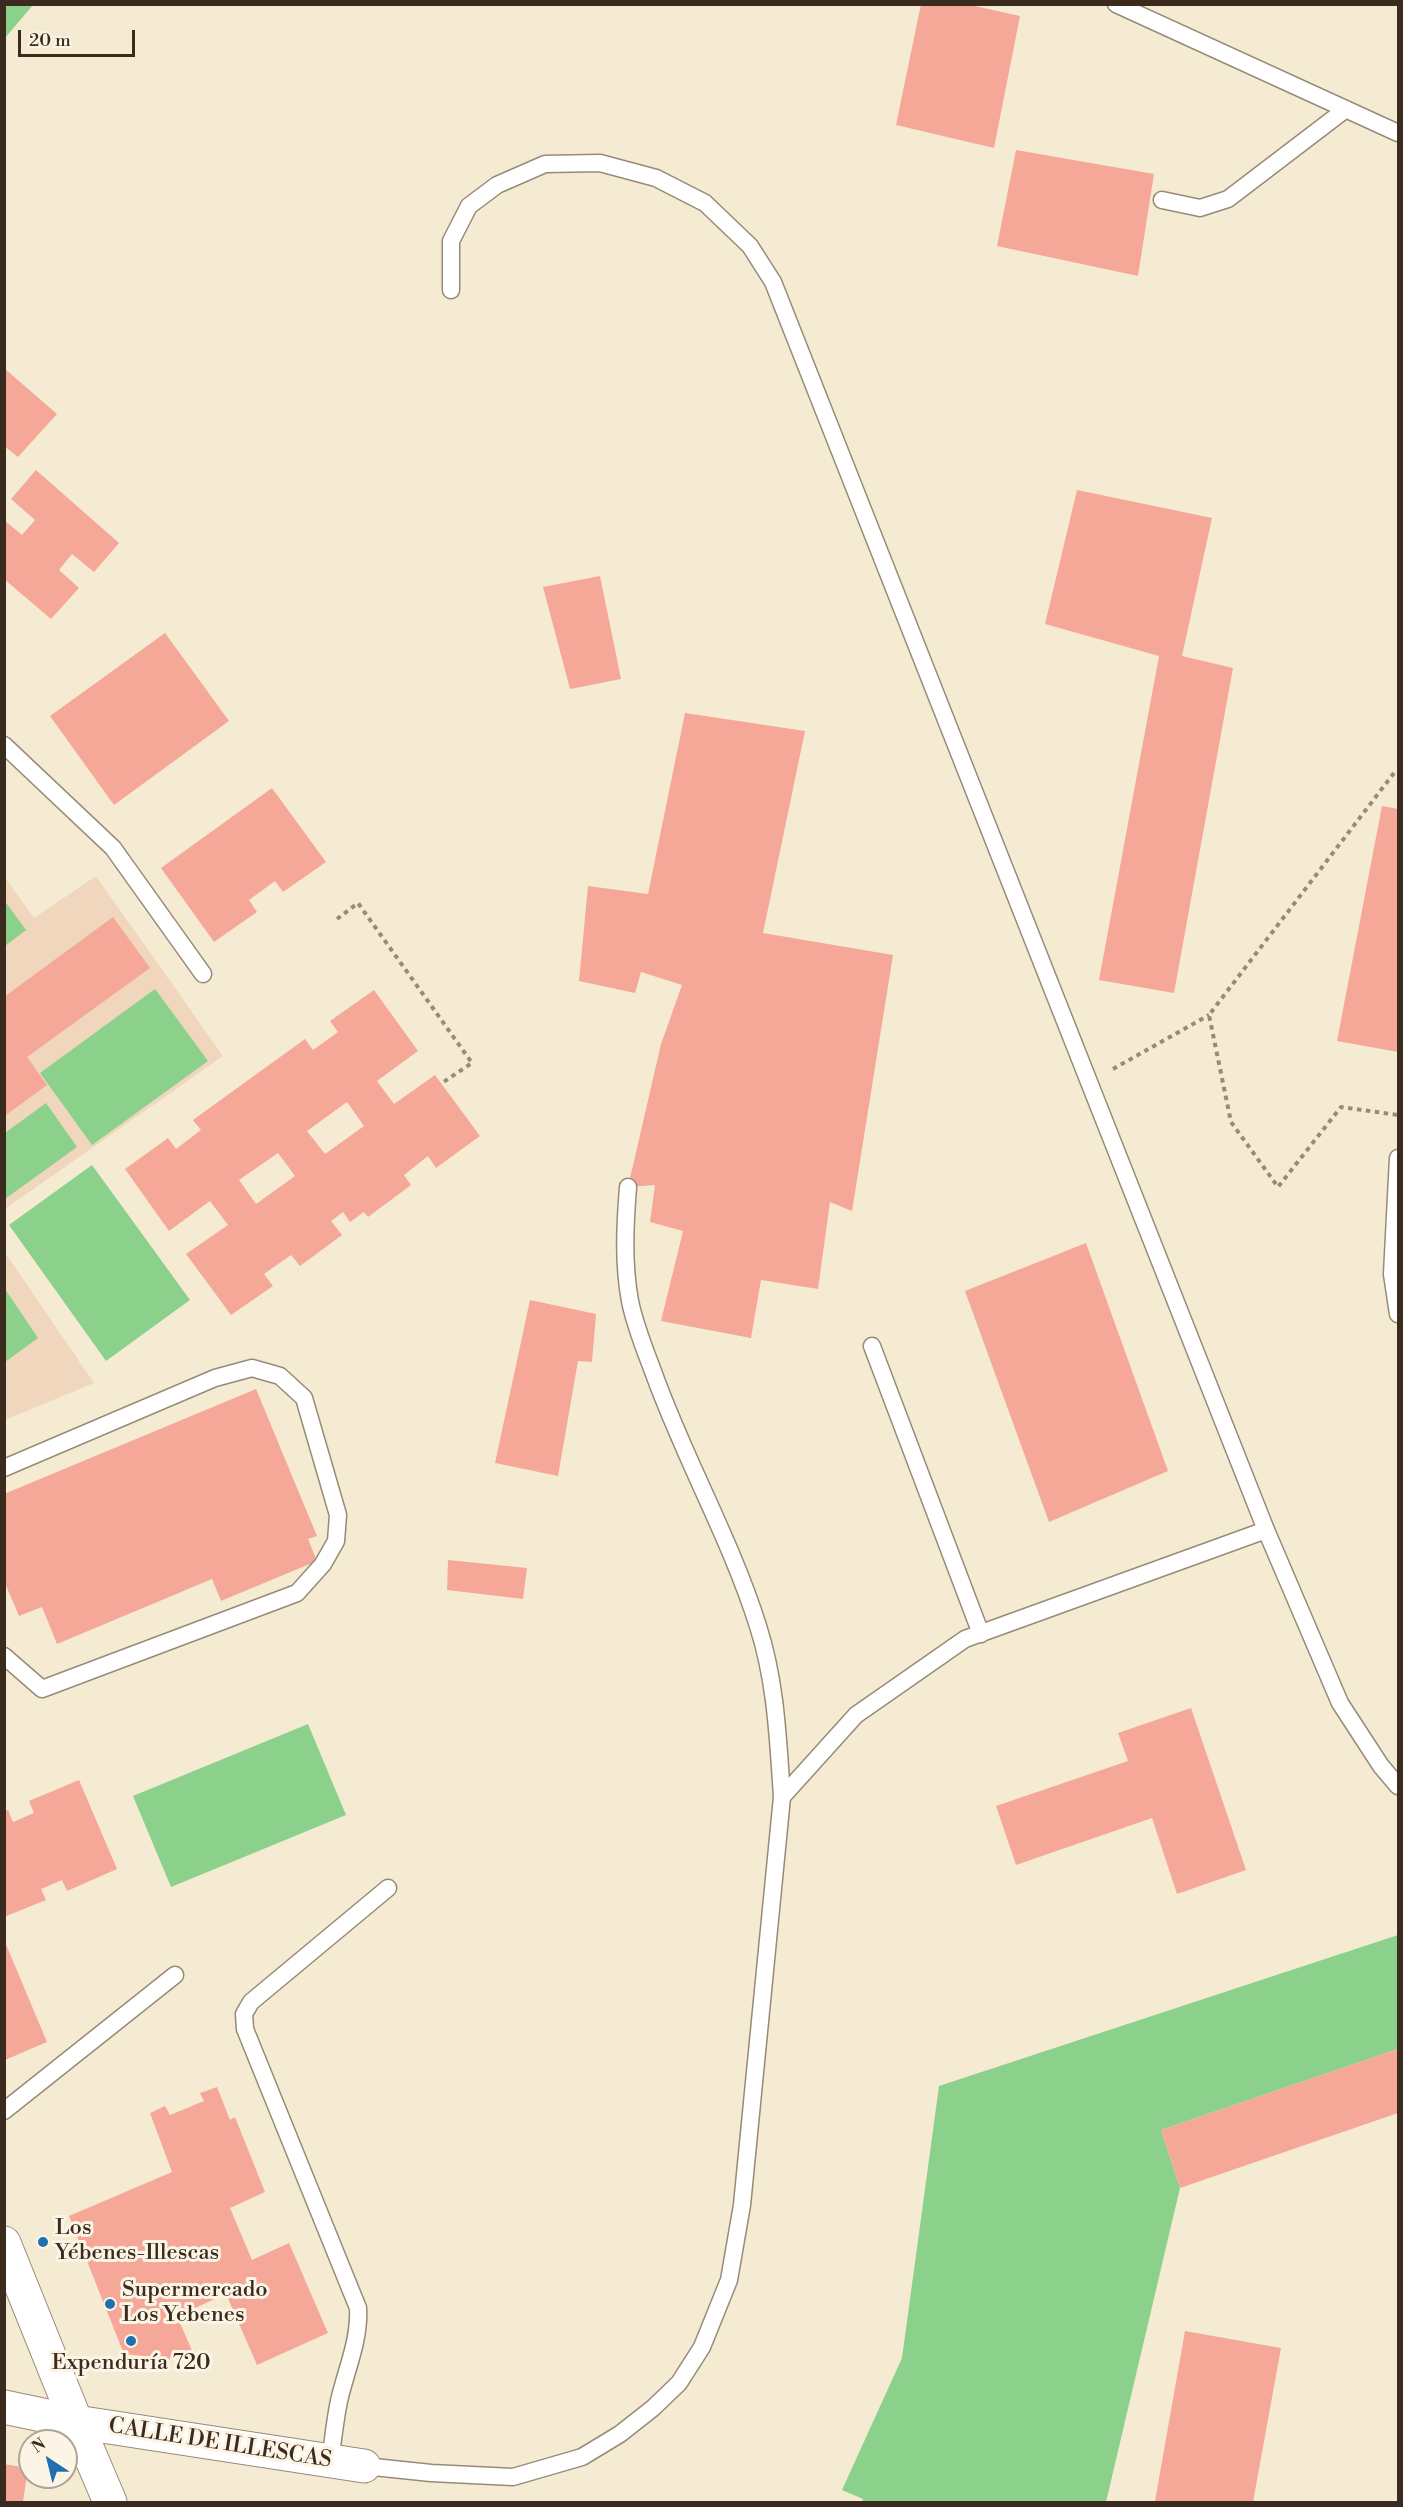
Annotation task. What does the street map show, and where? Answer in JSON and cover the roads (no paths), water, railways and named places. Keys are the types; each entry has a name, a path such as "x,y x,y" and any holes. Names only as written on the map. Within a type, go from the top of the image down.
{"street":[{"path":"4,2243 110,2502"},
{"name":"CALLE DE ILLESCAS","path":"4,2407 76,2422 364,2466"}],"lane":[{"path":"1116,4 1398,133"},
{"path":"1162,200 1200,208 1228,199 1346,109"},
{"path":"451,290 451,241 469,206 497,185 545,164 600,163 656,178 705,203 750,246 773,282 1266,1530 1340,1703 1381,1766 1398,1786"},
{"path":"4,745 113,848 203,974"},
{"path":"1398,1161 1392,1274 1398,1314"},
{"path":"364,2466 431,2473 513,2477 582,2457 620,2434 653,2408 679,2383 702,2347 729,2280 742,2205 782,1797 776,1712 770,1669 758,1626 722,1531 664,1402 639,1335 630,1301 624,1235 628,1187"},
{"path":"872,1346 981,1634"},
{"path":"4,1468 214,1378 252,1368 280,1376 304,1398 338,1515 336,1541 323,1564 297,1593 42,1689 4,1656"},
{"path":"782,1797 856,1715 966,1639 1266,1530"},
{"path":"330,2461 339,2402 356,2339 359,2321 358,2308 245,2029 244,2014 251,2002 388,1888"},
{"path":"4,2111 175,1974"}],"place":[{"name":"Los Yébenes-Illescas","path":"43,2242"},
{"name":"Supermercado Los Yebenes","path":"110,2304"},
{"name":"Expenduría 720","path":"131,2341"}]}
